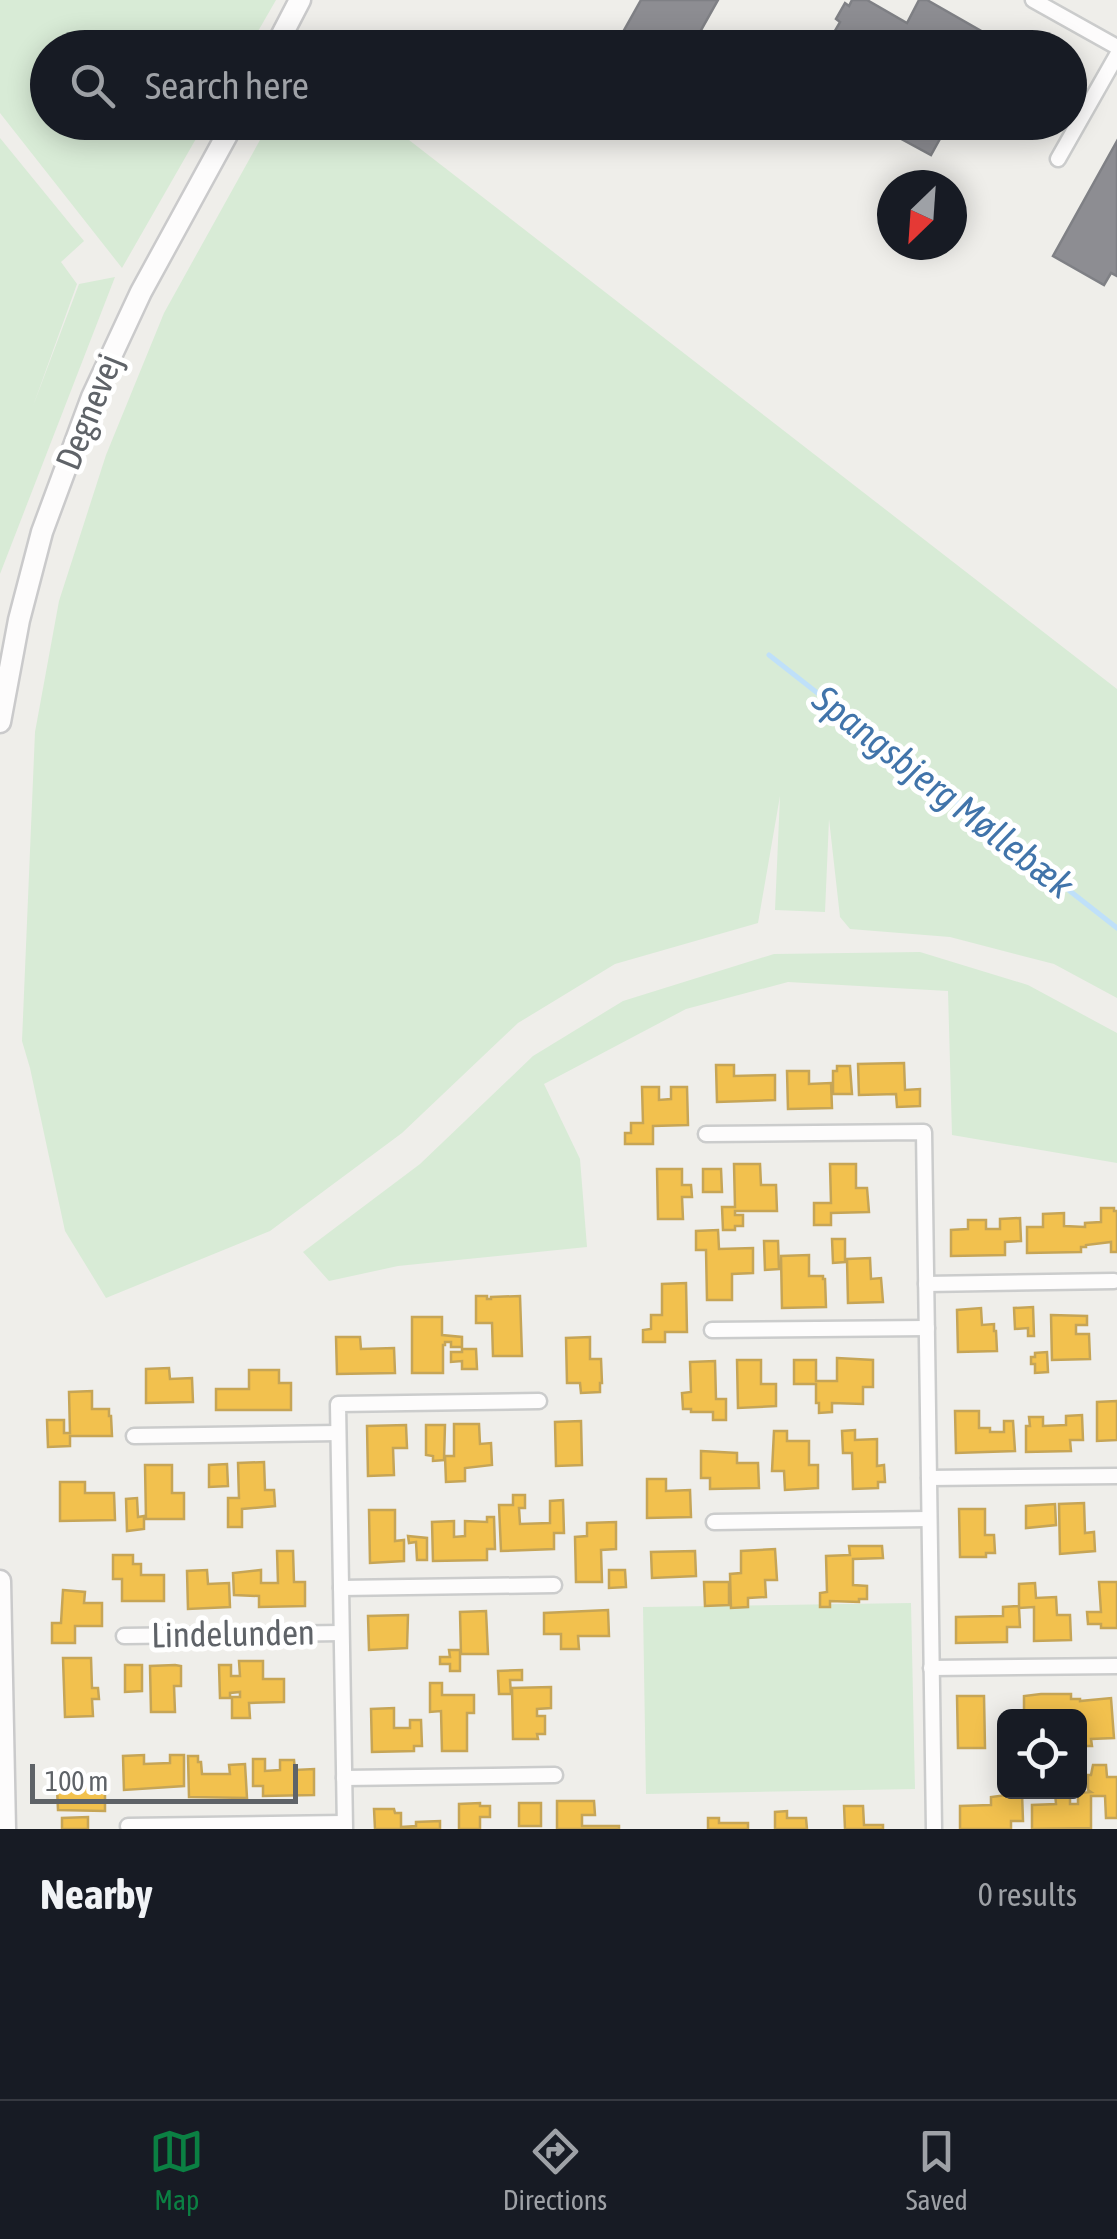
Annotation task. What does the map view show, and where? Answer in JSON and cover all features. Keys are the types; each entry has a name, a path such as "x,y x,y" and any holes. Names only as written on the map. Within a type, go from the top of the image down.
{"street":[{"path":"284,30 300,0"},
{"path":"1033,0 1117,46"},
{"path":"1087,108 1117,55"},
{"name":"Degnevej","path":"0,722 19,620 42,532 92,397 141,292 224,140"},
{"path":"1058,159 1069,140"},
{"path":"706,1134 924,1132 934,1829"},
{"path":"926,1284 1114,1281"},
{"path":"712,1330 926,1328"},
{"path":"134,1436 338,1433 338,1404 539,1401"},
{"name":"Lindelunden","path":"128,1826 344,1826 338,1433"},
{"path":"929,1478 1117,1476"},
{"path":"714,1522 929,1519"},
{"path":"0,1581 5,1829"},
{"name":"Lindelunden","path":"341,1588 554,1585"},
{"name":"Lindelunden","path":"124,1636 342,1633"},
{"path":"931,1668 1117,1666"},
{"path":"344,1778 554,1775"}],"green space":[{"path":"0,0 276,0 259,30 30,30 30,140 195,140 122,268 0,113"},
{"path":"0,138 84,241 61,262 77,284 33,406 79,284 115,277 0,574"},
{"path":"260,140 409,140 1117,689 1117,998 1054,964 950,937 850,929 840,917 829,819 825,912 775,910 780,796 758,923 615,964 518,1023 402,1133 270,1231 106,1298 65,1231 22,1041 35,732 59,601 106,455 164,313"},
{"path":"920,952 1028,985 1117,1033 1117,1163 952,1135 948,991 788,982 686,1009 544,1084 580,1159 587,1247 398,1266 329,1281 303,1252 420,1164 533,1056 623,1001 774,954"},
{"path":"911,1603 915,1789 646,1794 643,1607"}],"building: Homes":[{"path":"904,1063 905,1090 920,1089 920,1106 897,1107 896,1094 859,1095 858,1064"},
{"path":"716,1065 734,1065 734,1076 775,1075 775,1100 717,1102"},
{"path":"837,1066 850,1066 852,1094 833,1094 833,1071 837,1071"},
{"path":"787,1071 809,1071 809,1084 831,1083 832,1108 788,1109"},
{"path":"642,1087 659,1087 659,1100 671,1099 671,1087 687,1087 688,1125 653,1126 653,1144 625,1144 625,1133 631,1133 631,1123 643,1123"},
{"path":"734,1164 760,1164 761,1185 776,1185 777,1211 735,1211 735,1215 743,1215 743,1226 723,1230 722,1207 735,1207"},
{"path":"830,1164 856,1164 856,1188 867,1188 869,1212 831,1213 831,1225 814,1225 814,1203 831,1203"},
{"path":"657,1169 682,1169 682,1185 691,1185 692,1197 682,1197 683,1219 658,1219"},
{"path":"703,1169 721,1169 722,1192 703,1192"},
{"path":"1101,1208 1117,1211 1117,1252 1111,1252 1111,1242 1086,1245 1081,1252 1027,1253 1027,1227 1043,1227 1043,1214 1064,1213 1064,1226 1085,1227 1085,1223 1101,1222"},
{"path":"1020,1218 1021,1241 1005,1242 1005,1255 951,1256 951,1230 968,1229 968,1220 986,1220 986,1229 1000,1229 1000,1219"},
{"path":"718,1230 719,1249 753,1248 753,1273 732,1274 732,1300 707,1300 706,1250 696,1250 696,1231"},
{"path":"832,1239 845,1239 845,1262 833,1263"},
{"path":"764,1241 778,1241 779,1269 765,1270"},
{"path":"809,1255 809,1276 825,1279 826,1307 782,1308 781,1256"},
{"path":"870,1258 871,1279 881,1278 883,1302 848,1303 847,1259"},
{"path":"686,1283 687,1332 665,1332 665,1342 643,1342 643,1330 651,1329 651,1315 662,1315 662,1284"},
{"path":"476,1296 520,1296 522,1356 493,1356 492,1323 476,1323"},
{"path":"1033,1307 1034,1336 1028,1336 1028,1328 1015,1329 1014,1308"},
{"path":"981,1308 982,1325 994,1324 997,1351 958,1352 957,1310"},
{"path":"1051,1315 1087,1316 1087,1325 1076,1325 1076,1334 1089,1334 1090,1359 1052,1360"},
{"path":"412,1317 442,1317 442,1335 462,1337 462,1347 451,1347 451,1342 443,1345 443,1373 412,1373"},
{"path":"336,1337 360,1337 361,1349 394,1348 395,1373 337,1374"},
{"path":"590,1337 590,1359 601,1359 602,1383 600,1392 581,1393 580,1383 567,1383 566,1338"},
{"path":"476,1349 477,1369 462,1369 462,1361 451,1362 451,1352"},
{"path":"1047,1352 1048,1372 1035,1373 1031,1357"},
{"path":"837,1358 873,1360 873,1387 863,1387 863,1404 832,1403 832,1412 819,1413 816,1384 794,1384 794,1360 816,1360 816,1381 837,1381"},
{"path":"737,1360 761,1360 761,1384 776,1384 776,1406 738,1408"},
{"path":"715,1361 716,1399 726,1399 726,1420 713,1420 713,1412 683,1409 682,1393 691,1392 690,1362"},
{"path":"169,1368 170,1379 192,1378 193,1402 146,1403 146,1369"},
{"path":"249,1370 279,1370 279,1383 291,1383 291,1410 216,1410 216,1389 249,1389"},
{"path":"92,1391 92,1409 109,1409 112,1436 70,1436 70,1446 48,1447 47,1420 64,1420 64,1433 70,1433 69,1392"},
{"path":"1117,1401 1117,1440 1097,1441 1097,1402"},
{"path":"955,1411 979,1411 979,1428 990,1428 990,1432 1004,1432 1004,1421 1013,1421 1015,1451 956,1453"},
{"path":"1082,1415 1083,1440 1070,1440 1071,1451 1026,1452 1029,1417 1043,1417 1043,1426 1066,1425 1066,1416"},
{"path":"581,1421 582,1465 556,1466 555,1422"},
{"path":"454,1424 479,1424 480,1444 491,1443 492,1465 465,1468 465,1481 446,1482 445,1456 454,1456"},
{"path":"406,1425 407,1448 393,1448 394,1475 368,1476 367,1426"},
{"path":"426,1425 445,1425 444,1460 433,1461 433,1456 426,1455"},
{"path":"855,1430 855,1440 877,1439 877,1466 884,1465 885,1482 878,1482 878,1488 853,1489 852,1453 843,1453 842,1431"},
{"path":"774,1431 787,1431 787,1441 809,1441 809,1465 818,1465 818,1488 785,1490 784,1471 772,1471"},
{"path":"701,1451 737,1453 737,1463 758,1463 759,1488 710,1489 710,1478 701,1478"},
{"path":"264,1462 265,1490 274,1490 275,1506 242,1509 242,1527 228,1527 228,1498 239,1498 238,1463"},
{"path":"227,1464 228,1486 209,1487 209,1465"},
{"path":"145,1465 172,1465 172,1493 184,1493 184,1519 146,1519"},
{"path":"647,1479 666,1479 666,1491 690,1490 691,1517 647,1518"},
{"path":"60,1482 85,1482 85,1493 114,1493 115,1520 60,1521"},
{"path":"513,1495 525,1495 525,1508 519,1508 520,1524 550,1523 550,1501 563,1500 564,1533 554,1533 554,1549 501,1551 499,1505 513,1505"},
{"path":"137,1498 138,1517 144,1516 144,1529 127,1531 126,1499"},
{"path":"1084,1503 1085,1533 1094,1532 1095,1551 1060,1554 1059,1504"},
{"path":"1055,1504 1056,1525 1026,1528 1026,1506"},
{"path":"959,1509 985,1509 985,1535 994,1535 995,1553 960,1557"},
{"path":"369,1510 395,1510 395,1541 404,1540 404,1561 370,1563"},
{"path":"487,1517 494,1517 495,1549 487,1549 487,1560 433,1561 432,1522 454,1521 454,1537 465,1536 465,1521 487,1522"},
{"path":"616,1522 616,1549 601,1550 602,1582 576,1582 575,1537 587,1536 587,1523"},
{"path":"408,1536 427,1538 427,1560 417,1560 416,1542 409,1543"},
{"path":"849,1546 882,1546 883,1558 853,1559 853,1585 867,1586 867,1599 830,1601 830,1607 820,1607 820,1593 827,1592 826,1556 850,1555"},
{"path":"775,1549 777,1580 765,1580 766,1597 748,1598 748,1607 731,1608 730,1574 741,1573 741,1551"},
{"path":"277,1551 293,1551 294,1582 305,1582 305,1606 259,1607 259,1596 234,1595 233,1573 261,1570 261,1583 278,1583"},
{"path":"695,1551 696,1576 652,1578 651,1552"},
{"path":"113,1555 133,1555 133,1564 141,1564 141,1575 164,1575 164,1601 122,1601 122,1579 113,1579"},
{"path":"207,1570 208,1584 229,1583 230,1607 188,1609 187,1571"},
{"path":"609,1570 625,1570 626,1587 609,1588"},
{"path":"704,1582 729,1582 729,1605 705,1606"},
{"path":"1099,1582 1117,1582 1117,1628 1088,1624 1087,1612 1101,1612"},
{"path":"1035,1583 1036,1598 1056,1597 1057,1615 1070,1615 1071,1640 1034,1641 1034,1607 1019,1608 1020,1627 1007,1627 1007,1642 956,1643 956,1617 1003,1616 1003,1607 1019,1606 1019,1584"},
{"path":"63,1590 85,1592 84,1603 102,1603 102,1626 75,1626 75,1643 52,1643 52,1623 61,1623"},
{"path":"608,1610 609,1636 578,1636 579,1649 561,1649 561,1634 544,1634 544,1613"},
{"path":"486,1611 488,1654 461,1654 460,1612"},
{"path":"408,1615 407,1648 369,1650 368,1616"},
{"path":"449,1650 460,1650 460,1671 450,1671 450,1664 440,1664 440,1657 450,1657"},
{"path":"63,1658 91,1658 92,1688 98,1688 99,1699 92,1699 93,1716 65,1717"},
{"path":"239,1661 263,1661 263,1679 284,1679 284,1702 249,1703 250,1718 232,1718 232,1697 240,1697 240,1692 220,1698 219,1665 231,1665 231,1676 240,1676"},
{"path":"125,1665 142,1665 142,1691 125,1692"},
{"path":"150,1666 181,1666 181,1686 174,1686 175,1712 151,1712"},
{"path":"522,1670 522,1680 510,1680 511,1694 499,1694 498,1671"},
{"path":"430,1683 442,1683 442,1695 474,1695 474,1713 467,1713 467,1751 442,1751 441,1711 430,1712"},
{"path":"551,1687 551,1708 537,1709 537,1716 545,1716 545,1734 537,1734 538,1739 513,1739 512,1688"},
{"path":"1071,1694 1071,1699 1080,1701 1111,1698 1114,1738 1091,1739 1092,1746 1087,1746 1087,1709 1024,1709 1024,1696"},
{"path":"957,1696 984,1696 985,1748 958,1748"},
{"path":"394,1708 394,1728 410,1728 410,1720 421,1720 422,1746 414,1746 414,1751 372,1752 371,1709"},
{"path":"144,1755 144,1764 170,1763 170,1755 184,1755 184,1786 124,1790 123,1756"},
{"path":"188,1756 198,1756 202,1774 230,1774 229,1765 245,1764 247,1798 189,1797"},
{"path":"253,1759 265,1759 265,1771 280,1770 280,1760 294,1760 295,1770 314,1769 314,1795 263,1796 263,1786 253,1786"},
{"path":"1093,1765 1106,1765 1107,1777 1117,1777 1117,1818 1106,1818 1105,1796 1091,1796 1091,1828 1032,1829 1032,1805 1056,1804 1056,1799 1070,1799 1070,1804 1078,1804 1078,1799 1087,1799 1087,1792 1091,1792"},
{"path":"83,1778 94,1778 95,1787 105,1787 105,1811 58,1810 57,1788 83,1787"},
{"path":"991,1797 1022,1799 1023,1821 1011,1821 1011,1829 960,1829 960,1806 991,1805"},
{"path":"557,1801 594,1801 595,1815 582,1815 582,1826 619,1829 557,1829"},
{"path":"519,1803 541,1803 541,1826 519,1826"},
{"path":"459,1804 490,1806 490,1817 480,1817 480,1829 459,1829"},
{"path":"844,1806 863,1806 864,1825 883,1825 883,1829 845,1829"},
{"path":"374,1809 401,1813 401,1827 440,1821 440,1829 375,1829"},
{"path":"787,1811 787,1818 806,1818 807,1829 775,1829 775,1812"},
{"path":"88,1817 88,1829 62,1829 62,1818"},
{"path":"708,1818 719,1818 719,1823 748,1823 748,1829 708,1829"}],"building: Industry":[{"path":"641,0 718,0 701,30 624,30"},
{"path":"852,0 867,0 907,23 919,0 927,0 980,30 835,30 840,22 836,19 845,3 849,6"},
{"path":"903,140 939,140 931,155"},
{"path":"1117,141 1117,276 1111,273 1104,285 1053,256"}],"waterway":[{"name":"Spangsbjerg Møllebæk","path":"769,655 1117,928"}]}
